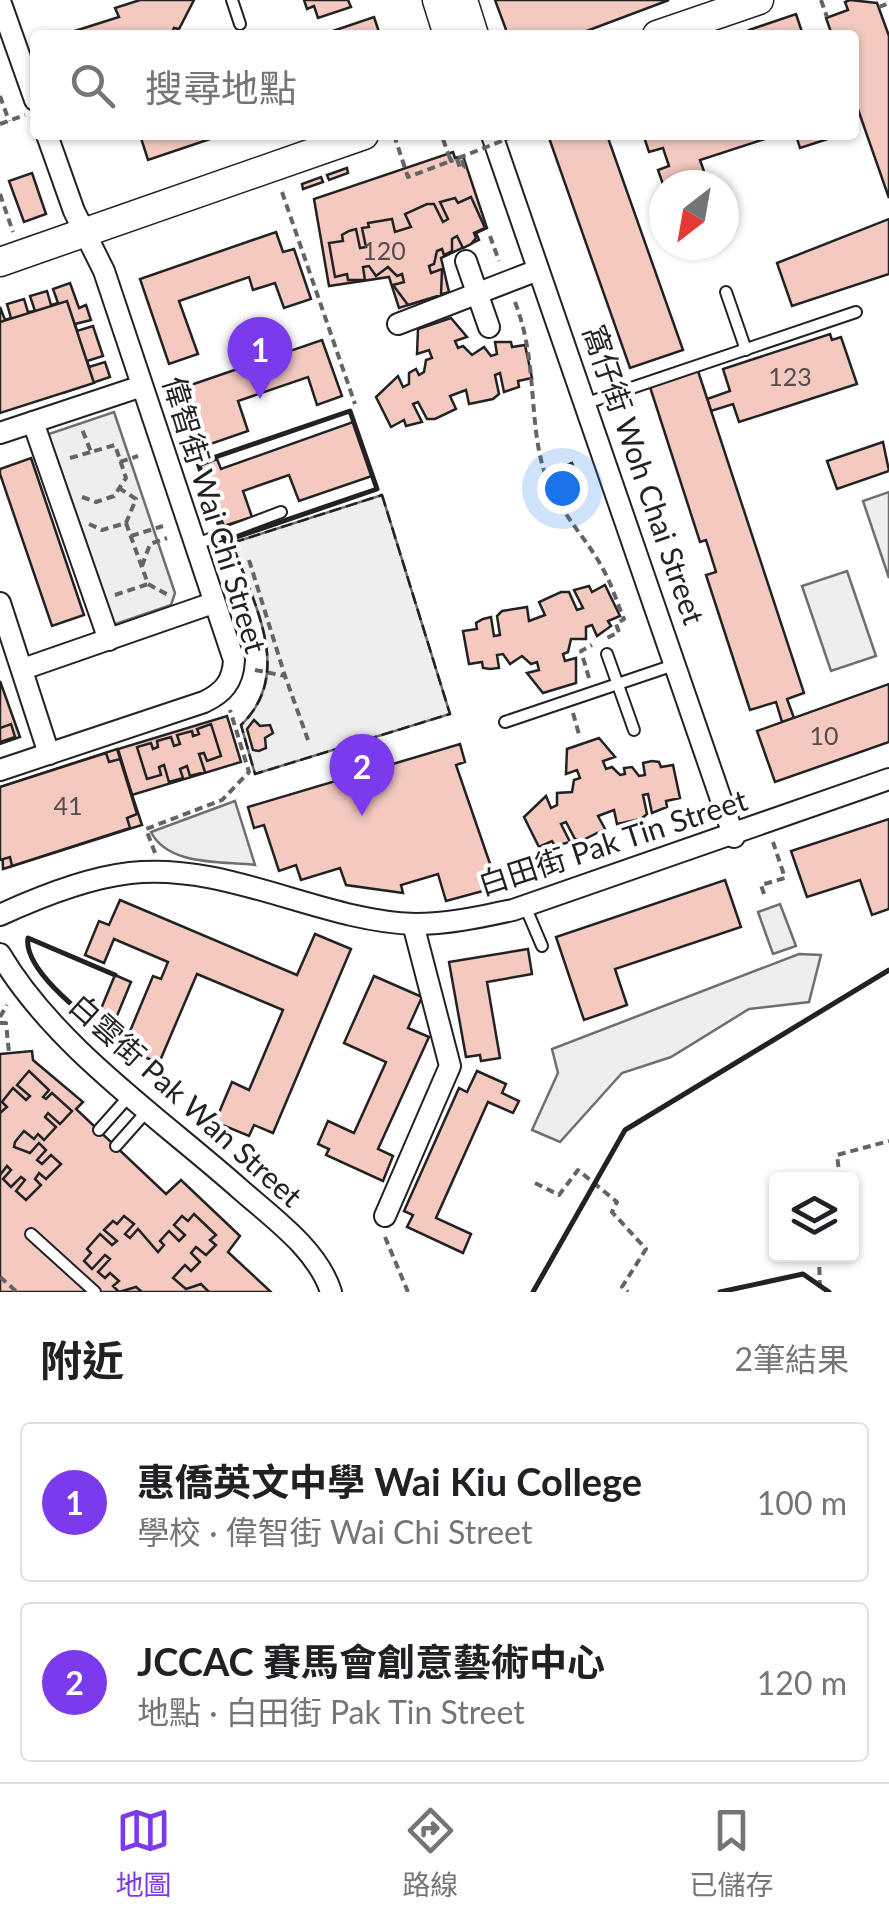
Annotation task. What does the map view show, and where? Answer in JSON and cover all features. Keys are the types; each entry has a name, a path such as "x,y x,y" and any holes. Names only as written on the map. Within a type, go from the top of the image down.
{"main road":[{"path":"437,0 446,30"},
{"path":"463,0 472,30"},
{"path":"672,30 760,0"},
{"path":"0,262 350,140"}],"street":[{"path":"0,1 30,108"},
{"name":"偉智街 Wai Chi Street","path":"0,770 217,696 233,673 234,660 104,271 74,211 49,140"},
{"name":"窩仔街 Woh Chai Street","path":"494,140 734,837"},
{"path":"466,261 489,327"},
{"path":"398,324 538,270"},
{"path":"0,433 142,386"},
{"path":"33,422 116,637"},
{"path":"0,603 49,754"},
{"path":"22,669 213,603"},
{"name":"白田街 Pak Tin Street","path":"0,915 68,890 129,873 150,872 208,879 413,924 454,922 525,906 734,837 889,780"},
{"path":"383,1223 450,1066 413,924"},
{"name":"白雲街 Pak Wan Street","path":"0,954 32,1002 312,1258 325,1274 331,1292"}],"lane":[{"path":"232,0 240,24"},
{"path":"726,292 746,350"},
{"path":"584,404 856,312"},
{"path":"194,545 281,512"},
{"path":"608,654 634,730"},
{"path":"505,722 674,665"},
{"path":"525,906 542,946"},
{"path":"99,1130 131,1094"},
{"path":"116,1146 148,1109"},
{"path":"31,1234 95,1292"}],"path":[{"path":"821,0 827,17"},
{"path":"879,7 889,4"},
{"path":"0,96 9,121"},
{"path":"0,124 30,108"},
{"path":"396,140 408,176 505,140"},
{"path":"444,140 454,159"},
{"path":"282,192 355,404"},
{"path":"0,194 13,232"},
{"path":"490,236 529,340 537,435 546,476 574,529 602,567 624,619 616,624 618,632 581,651 590,682 566,691 580,738"},
{"path":"80,424 91,452"},
{"path":"71,468 69,455 115,445 126,478 114,496 96,502 75,494"},
{"path":"120,462 138,456"},
{"path":"119,488 136,499 126,522 148,584 174,598"},
{"path":"85,510 88,499"},
{"path":"82,520 102,530 126,522"},
{"path":"131,536 163,526"},
{"path":"142,566 150,544 167,538"},
{"path":"249,560 308,740"},
{"path":"116,637 111,596 148,584"},
{"path":"255,670 285,676"},
{"path":"156,858 146,829 222,800 249,772 230,710"},
{"path":"764,894 761,885 785,878 771,837"},
{"path":"7,1005 0,1020 6,1023 8,1053"},
{"path":"839,1172 836,1155 889,1141"},
{"path":"535,1182 559,1195 578,1170 617,1202 612,1212 646,1249 622,1287 628,1292"},
{"path":"383,1223 408,1292"},
{"path":"820,1262 820,1292"},
{"path":"0,1277 17,1292"}],"shaded area":[{"path":"114,412 175,593 171,605 110,626 43,436"},
{"path":"889,492 889,578 863,501"},
{"path":"382,495 450,714 255,774 241,725 257,705 265,683 265,637 232,543"},
{"path":"847,571 876,656 831,671 802,586"},
{"path":"235,801 255,865 182,856 159,843 151,832"},
{"path":"780,904 796,946 773,954 758,912"},
{"path":"799,954 821,955 809,1002 749,1009 671,1057 622,1073 560,1142 532,1130 558,1073 552,1049"}],"building":[{"path":"140,0 194,0 179,29 78,30 119,17 115,8"},
{"path":"304,0 348,0 351,7 318,18 314,6 307,9"},
{"path":"495,0 669,0 589,30 506,30"},
{"path":"845,2 877,3 889,36 889,198 859,112 859,30 830,30 826,18 848,10"},
{"path":"796,14 801,30 749,30"},
{"path":"374,17 378,30 336,30"},
{"path":"142,140 207,140 148,160"},
{"path":"550,140 609,140 683,350 630,368"},
{"path":"645,140 762,140 700,160 704,170 658,170 669,166 663,148 649,152"},
{"path":"798,140 825,140 800,148"},
{"path":"453,152 455,158 463,156 487,228 476,233 479,240 441,258 449,292 399,308 389,277 329,286 314,199"},
{"path":"347,168 348,173 329,180 327,175"},
{"path":"32,173 46,214 24,222 9,181"},
{"path":"321,177 323,182 303,189 302,184"},
{"path":"471,197 485,228 474,233 476,238 463,248 457,236 452,239 452,251 444,255 442,249 437,251 434,264 429,266 431,273 442,269 441,295 408,305 393,285 404,282 402,274 397,276 388,267 376,276 369,266 363,267 365,280 348,280 347,274 335,277 329,243 343,241 342,235 356,229 360,248 366,247 362,228 369,227 368,223 392,219 395,232 411,227 405,214 427,204 434,204 443,222 448,219 440,202 455,198 458,203"},
{"path":"889,219 889,274 792,306 777,263"},
{"path":"276,232 283,252 294,249 311,299 284,308 275,283 253,290 249,277 179,301 198,354 169,364 140,279"},
{"path":"70,283 79,308 86,305 91,320 75,324 77,331 93,326 103,356 87,361 89,367 105,362 110,377 63,393 57,377 73,372 71,366 55,371 41,329 35,332 40,345 23,351 18,337 11,340 16,354 0,359 0,307 5,320 11,318 7,304 24,299 28,312 35,311 30,296 47,291 51,305 58,303 53,289"},
{"path":"67,301 94,383 0,413 0,322"},
{"path":"451,318 467,337 455,341 458,348 463,346 472,355 484,347 491,356 497,354 495,342 511,342 512,347 525,345 532,378 518,381 519,387 504,392 500,373 495,375 499,394 493,399 469,404 466,390 450,396 456,409 435,419 427,419 418,402 413,404 422,422 406,426 404,420 391,427 376,397 398,376 403,387 409,384 409,373 416,369 419,375 424,372 426,360 432,358 429,350 417,354 418,329"},
{"path":"830,334 832,340 841,337 857,384 739,422 733,404 711,411 707,399 730,391 723,369"},
{"path":"322,340 342,396 317,405 308,377 238,401 248,431 199,448 179,389"},
{"path":"698,371 804,693 787,699 794,718 782,722 776,702 750,710 706,575 716,572 706,540 700,542 650,387"},
{"path":"353,422 372,476 299,501 289,475 243,491 252,517 224,526 199,466 217,459 221,469"},
{"path":"883,442 889,471 837,489 827,461"},
{"path":"31,458 84,615 52,626 0,474 0,469"},
{"path":"572,463 579,482 574,484 567,465"},
{"path":"605,585 620,616 608,621 611,626 597,636 592,625 586,627 586,639 571,639 568,652 563,654 565,661 576,658 576,683 543,693 527,673 539,670 537,662 531,664 522,656 510,664 503,654 497,655 499,668 483,668 482,662 469,664 463,631 477,629 476,623 491,617 494,636 500,635 497,616 502,611 527,607 529,621 545,615 539,602 561,592 569,592 577,610 583,608 574,590 589,586 592,592"},
{"path":"0,681 20,737 0,744"},
{"path":"889,684 889,742 775,782 757,731"},
{"path":"227,716 241,762 132,795 118,749"},
{"path":"254,720 260,726 270,725 273,733 265,738 266,748 259,751 253,750 247,729"},
{"path":"11,724 15,737 0,742 0,728"},
{"path":"211,724 221,756 207,761 204,753 199,754 205,772 190,776 187,766 180,769 183,778 169,782 164,765 159,767 161,775 147,779 137,747 151,743 153,749 158,747 157,741 171,737 174,746 180,744 177,735 192,731 193,736 199,734 197,729"},
{"path":"599,738 615,757 603,761 606,769 612,767 620,775 625,774 624,768 632,767 639,776 645,775 643,763 652,761 659,762 661,767 673,765 680,798 666,801 667,807 652,813 648,794 643,795 647,814 641,819 617,824 614,810 598,816 605,829 583,840 575,839 566,822 561,824 570,842 555,846 552,841 539,847 524,817 546,796 551,808 557,805 557,793 572,792 574,780 580,778 577,770 566,774 567,749"},
{"path":"460,744 465,762 456,765 498,887 446,901 438,874 401,885 403,893 346,885 340,868 301,880 296,865 279,871 264,825 254,828 248,807"},
{"path":"117,749 142,825 3,869 0,787"},
{"path":"106,753 109,762 120,759 137,814 127,818 130,828 12,866 10,857 0,860 0,787"},
{"path":"889,819 889,909 872,915 860,880 807,897 791,851"},
{"path":"725,880 741,927 615,969 627,1005 584,1020 556,937"},
{"path":"120,900 297,975 315,934 351,949 273,1133 254,1125 249,1136 215,1122 232,1082 249,1090 283,1010 197,974 159,1063 123,1048 153,976 161,979 168,962 114,939 104,963 85,955 99,921 109,925"},
{"path":"528,949 532,974 487,982 500,1058 481,1061 480,1055 466,1057 449,962"},
{"path":"115,975 131,982 114,1023 98,1016"},
{"path":"374,976 422,997 408,1028 429,1037 378,1149 393,1156 383,1181 326,1155 329,1149 318,1144 328,1121 354,1133 386,1062 344,1043"},
{"path":"32,1051 33,1060 83,1102 76,1109 166,1194 181,1180 240,1236 228,1252 271,1292 0,1292 0,1054"},
{"path":"29,1071 49,1090 43,1097 46,1099 52,1093 72,1111 60,1124 48,1113 45,1117 56,1127 44,1140 38,1134 34,1139 24,1131 15,1142 14,1147 30,1153 39,1143 46,1150 37,1160 42,1164 51,1155 61,1164 46,1179 39,1173 35,1179 41,1185 26,1200 16,1191 25,1180 21,1177 11,1187 3,1179 11,1170 7,1166 0,1175 0,1113 7,1107 2,1102 13,1088 26,1100 30,1096 17,1085"},
{"path":"477,1071 506,1084 502,1093 519,1101 513,1113 488,1102 436,1218 471,1234 463,1253 407,1227 413,1215 404,1211 459,1088 467,1092"},
{"path":"194,1214 216,1235 210,1240 216,1245 206,1255 196,1247 191,1253 200,1262 191,1271 185,1265 173,1278 186,1289 201,1284 209,1292 142,1292 136,1287 119,1292 113,1286 119,1281 110,1273 105,1278 98,1272 110,1259 105,1255 92,1269 84,1261 91,1253 87,1249 100,1234 112,1245 117,1241 104,1230 124,1216 134,1224 125,1234 130,1238 138,1229 158,1252 164,1245 160,1241 169,1231 179,1241 185,1235 174,1225 182,1216 188,1221"}],"fence":[{"path":"382,495 450,714 255,774 241,725 257,705 265,683 265,637 232,543 382,495"}],"wall":[{"path":"350,411 377,489 225,541 198,463 350,411"},
{"path":"114,1023 109,1035 58,991 35,964 28,938 115,975"},
{"path":"533,1292 625,1130 889,970"},
{"path":"720,1292 803,1274 829,1292"}],"place":[{"name":"惠僑英文中學 Wai Kiu College","path":"260,399"},
{"name":"JCCAC 賽馬會創意藝術中心","path":"362,816"}]}
